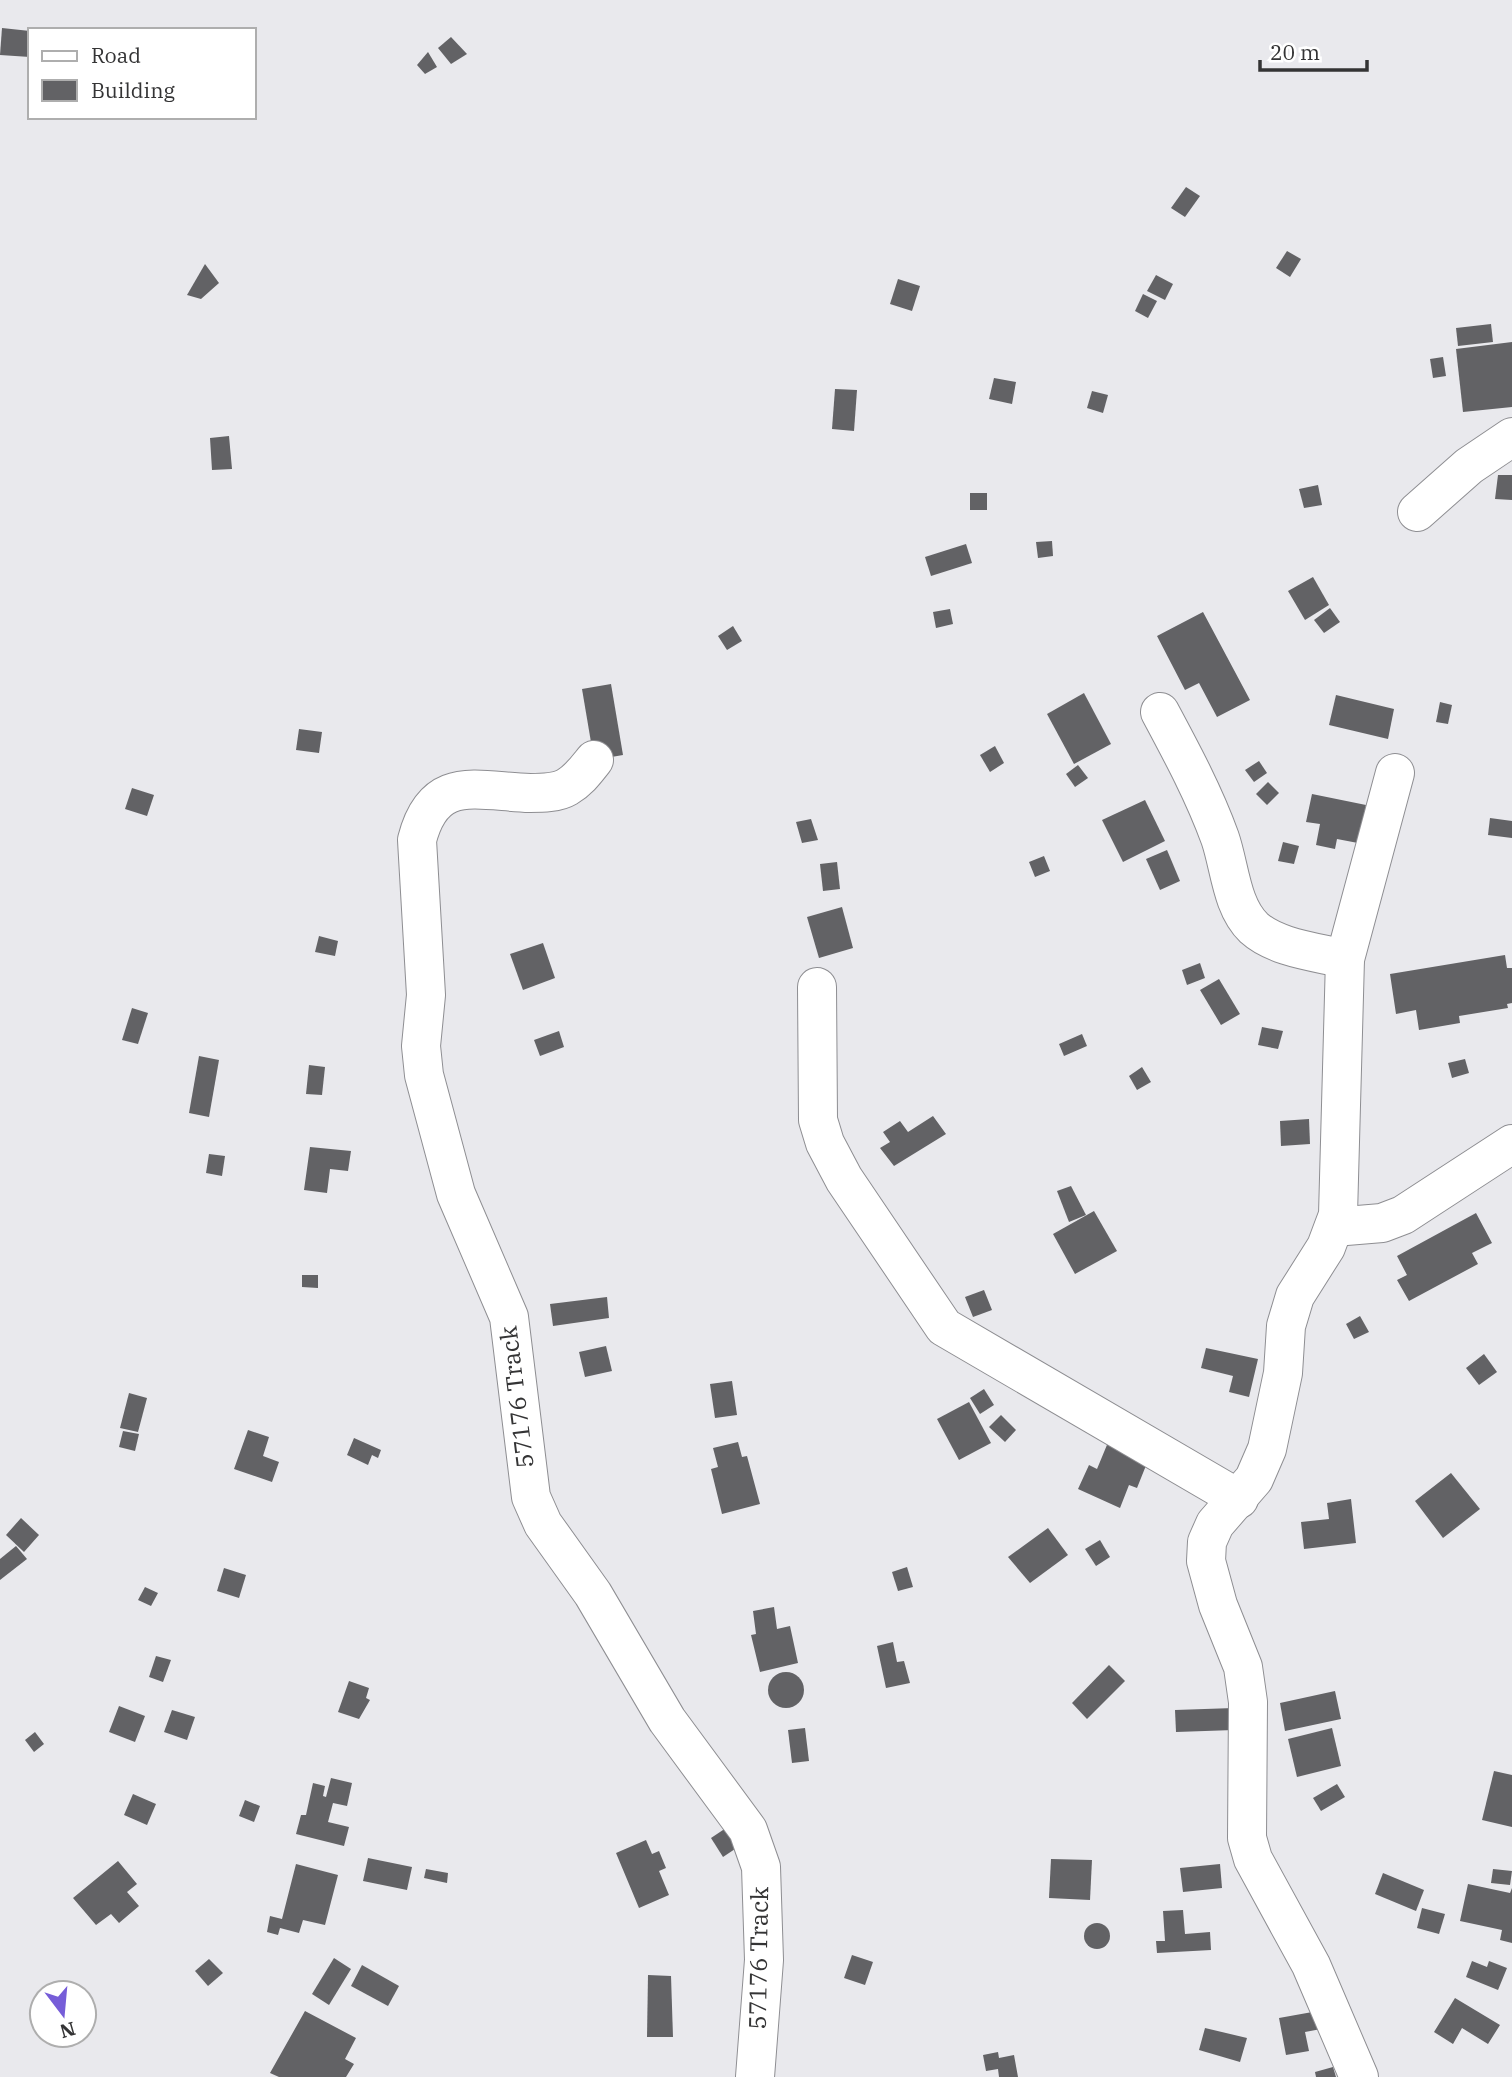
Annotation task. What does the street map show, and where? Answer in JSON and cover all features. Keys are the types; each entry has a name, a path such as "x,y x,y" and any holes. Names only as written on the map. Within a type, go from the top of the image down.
{"street":[{"path":"1417,512 1477,460 1512,437"},
{"path":"1160,712 1196,780 1220,838 1239,908 1253,927 1279,941 1345,959"},
{"name":"57176 Track","path":"594,760 578,779 565,789 545,793 461,791 433,802 423,817 417,840 426,995 421,1046 424,1075 456,1194 509,1317 531,1497 543,1524 593,1594 667,1720 748,1830 761,1867 764,1960 755,2077"},
{"path":"1359,2077 1311,1965 1253,1859 1247,1838 1250,1774 1245,1678 1206,1561 1207,1542 1215,1524 1254,1479 1267,1449 1283,1373 1286,1326 1295,1296 1326,1247 1338,1215 1345,959 1395,773"},
{"path":"817,987 818,1120 825,1143 844,1179 944,1327 1239,1499"},
{"path":"1334,1227 1382,1223 1403,1215 1512,1144"}],"building":[{"path":"2,28 28,31 28,57 0,55"},
{"path":"451,37 467,54 451,64 438,48"},
{"path":"428,52 437,67 425,74 417,65"},
{"path":"1186,187 1200,196 1185,217 1171,208"},
{"path":"1287,251 1301,259 1290,277 1276,268"},
{"path":"205,264 219,283 201,299 187,295"},
{"path":"1156,275 1173,284 1165,300 1147,291"},
{"path":"898,279 920,286 912,311 890,304"},
{"path":"1143,294 1157,301 1148,318 1135,311"},
{"path":"1491,324 1493,342 1458,346 1456,328"},
{"path":"1512,342 1512,407 1463,412 1456,349"},
{"path":"1443,357 1446,376 1433,378 1430,359"},
{"path":"994,378 1016,382 1012,404 989,399"},
{"path":"835,389 857,390 854,431 832,429"},
{"path":"1092,391 1108,395 1103,413 1087,408"},
{"path":"229,436 232,469 212,470 210,438"},
{"path":"1498,475 1512,475 1512,500 1495,499"},
{"path":"1318,485 1322,505 1304,508 1299,489"},
{"path":"970,493 987,493 987,510 970,510"},
{"path":"1052,541 1053,556 1038,558 1036,542"},
{"path":"966,544 972,563 931,576 925,557"},
{"path":"1313,577 1329,605 1305,620 1288,591"},
{"path":"1330,608 1340,622 1324,633 1314,620"},
{"path":"950,609 953,624 936,628 933,612"},
{"path":"1203,612 1250,700 1217,717 1199,683 1185,690 1157,636"},
{"path":"733,626 742,641 727,650 718,636"},
{"path":"611,684 623,755 594,760 582,689"},
{"path":"1084,693 1111,744 1074,764 1047,714"},
{"path":"1336,695 1394,709 1388,739 1329,725"},
{"path":"1440,702 1452,705 1448,724 1436,722"},
{"path":"299,729 322,732 319,753 296,750"},
{"path":"995,746 1004,763 990,772 980,755"},
{"path":"1259,761 1267,773 1254,782 1245,770"},
{"path":"1078,765 1088,778 1075,787 1066,774"},
{"path":"1268,782 1279,793 1267,805 1256,794"},
{"path":"132,788 154,795 147,816 125,809"},
{"path":"1312,794 1366,805 1358,843 1337,839 1335,849 1316,845 1320,824 1306,822"},
{"path":"1145,800 1165,841 1123,862 1102,820"},
{"path":"1490,818 1512,821 1512,838 1488,835"},
{"path":"811,819 818,840 802,843 796,822"},
{"path":"1283,842 1299,846 1294,864 1278,861"},
{"path":"1167,850 1180,881 1160,890 1146,859"},
{"path":"1044,856 1050,871 1035,877 1029,862"},
{"path":"837,862 840,889 823,891 820,864"},
{"path":"842,907 853,948 819,958 807,917"},
{"path":"319,936 338,941 335,956 315,952"},
{"path":"543,943 555,978 523,990 510,954"},
{"path":"1505,955 1507,968 1512,968 1512,1003 1507,1004 1508,1008 1459,1016 1460,1023 1419,1030 1416,1010 1396,1014 1390,974"},
{"path":"1200,963 1205,978 1187,985 1182,970"},
{"path":"1219,979 1240,1014 1221,1025 1200,990"},
{"path":"132,1008 148,1013 138,1044 122,1040"},
{"path":"1262,1027 1283,1031 1278,1049 1258,1045"},
{"path":"559,1031 564,1047 540,1056 534,1040"},
{"path":"1082,1034 1087,1046 1064,1056 1059,1044"},
{"path":"199,1056 219,1060 209,1117 189,1113"},
{"path":"1465,1059 1469,1073 1452,1078 1448,1063"},
{"path":"309,1065 325,1067 322,1095 306,1094"},
{"path":"1142,1067 1151,1082 1137,1090 1129,1076"},
{"path":"933,1116 946,1134 894,1166 880,1148 890,1142 883,1132 900,1121 908,1132"},
{"path":"1309,1119 1310,1144 1281,1146 1280,1121"},
{"path":"310,1147 351,1151 348,1171 330,1169 327,1193 304,1190"},
{"path":"209,1154 225,1156 222,1176 206,1173"},
{"path":"1071,1186 1086,1215 1069,1222 1057,1191"},
{"path":"1094,1211 1117,1251 1075,1274 1053,1234"},
{"path":"1476,1213 1492,1243 1472,1253 1478,1264 1409,1301 1397,1280 1407,1275 1397,1256"},
{"path":"302,1275 318,1275 318,1288 302,1287"},
{"path":"984,1290 992,1310 973,1317 965,1297"},
{"path":"607,1297 609,1318 553,1326 550,1304"},
{"path":"1360,1316 1369,1332 1354,1339 1346,1324"},
{"path":"606,1346 612,1371 585,1377 579,1352"},
{"path":"1206,1348 1258,1359 1249,1397 1229,1392 1233,1376 1201,1368"},
{"path":"1484,1354 1497,1372 1479,1385 1466,1368"},
{"path":"732,1381 737,1415 715,1418 710,1384"},
{"path":"984,1389 994,1405 980,1414 970,1398"},
{"path":"129,1393 147,1398 138,1432 120,1428"},
{"path":"969,1402 991,1443 959,1460 937,1419"},
{"path":"1001,1415 1016,1430 1005,1442 989,1427"},
{"path":"248,1430 269,1437 263,1456 279,1462 272,1482 234,1469"},
{"path":"123,1431 139,1434 135,1451 119,1447"},
{"path":"354,1438 381,1450 378,1458 372,1455 368,1465 347,1455"},
{"path":"1109,1440 1149,1458 1137,1488 1129,1485 1120,1508 1078,1489 1089,1465 1097,1469"},
{"path":"738,1442 742,1457 747,1456 760,1504 722,1514 711,1469 718,1467 713,1448"},
{"path":"1451,1473 1480,1509 1443,1538 1415,1501"},
{"path":"1351,1499 1356,1543 1304,1549 1301,1522 1329,1519 1327,1503"},
{"path":"21,1518 39,1535 24,1552 6,1535"},
{"path":"1048,1528 1068,1555 1030,1583 1008,1557"},
{"path":"1100,1540 1110,1557 1096,1566 1085,1549"},
{"path":"16,1546 27,1559 0,1580 0,1559"},
{"path":"907,1567 913,1587 898,1591 892,1572"},
{"path":"224,1568 246,1575 239,1598 217,1591"},
{"path":"145,1587 158,1593 151,1606 138,1600"},
{"path":"774,1607 777,1629 790,1626 798,1663 760,1672 751,1635 756,1634 753,1611"},
{"path":"893,1642 897,1662 904,1661 910,1683 886,1688 877,1646"},
{"path":"156,1656 171,1660 163,1682 149,1677"},
{"path":"1109,1665 1125,1681 1087,1719 1072,1703"},
{"path":"786,1672 799,1677 804,1690 799,1703 786,1708 773,1703 768,1690 773,1677"},
{"path":"349,1681 369,1688 366,1698 370,1700 359,1719 338,1712"},
{"path":"1335,1691 1341,1719 1285,1731 1280,1703"},
{"path":"119,1706 145,1716 135,1742 109,1732"},
{"path":"1234,1708 1234,1730 1176,1732 1175,1710"},
{"path":"172,1710 195,1717 187,1740 164,1732"},
{"path":"805,1728 809,1761 792,1763 788,1730"},
{"path":"1332,1728 1341,1766 1297,1777 1288,1739"},
{"path":"35,1732 44,1744 34,1752 25,1740"},
{"path":"1494,1771 1512,1775 1512,1827 1482,1820"},
{"path":"331,1778 352,1783 347,1806 333,1803 328,1822 349,1827 344,1846 296,1834 301,1815 306,1815 313,1783 325,1786 323,1796 326,1797"},
{"path":"1337,1784 1345,1797 1321,1811 1313,1798"},
{"path":"133,1794 156,1804 147,1825 124,1815"},
{"path":"245,1800 260,1806 254,1822 239,1816"},
{"path":"732,1824 744,1843 723,1857 711,1838"},
{"path":"646,1840 652,1854 659,1851 666,1868 659,1871 669,1895 639,1908 616,1853"},
{"path":"368,1858 412,1867 407,1890 363,1881"},
{"path":"1051,1859 1092,1860 1090,1900 1049,1898"},
{"path":"118,1861 137,1884 127,1892 139,1906 119,1923 111,1914 96,1925 73,1898"},
{"path":"296,1864 338,1875 325,1925 303,1920 299,1933 280,1928 278,1935 267,1932 270,1916 282,1919"},
{"path":"1220,1864 1222,1888 1183,1892 1180,1868"},
{"path":"426,1869 448,1873 447,1883 424,1878"},
{"path":"1493,1869 1512,1871 1510,1885 1491,1883"},
{"path":"1383,1873 1424,1890 1416,1911 1375,1894"},
{"path":"1468,1884 1510,1893 1512,1888 1512,1943 1500,1940 1502,1930 1460,1921"},
{"path":"1422,1908 1445,1914 1439,1934 1417,1928"},
{"path":"1183,1910 1185,1934 1210,1932 1211,1950 1157,1953 1156,1941 1165,1941 1163,1911"},
{"path":"1097,1923 1107,1926 1110,1936 1107,1946 1097,1949 1087,1946 1084,1936 1087,1926"},
{"path":"852,1955 873,1962 865,1985 844,1978"},
{"path":"334,1958 351,1969 329,2005 312,1994"},
{"path":"209,1959 223,1973 208,1986 195,1971"},
{"path":"1472,1961 1487,1967 1489,1961 1507,1968 1498,1990 1466,1977"},
{"path":"362,1965 399,1986 388,2006 351,1986"},
{"path":"648,1975 671,1976 673,2037 647,2037"},
{"path":"1455,1998 1500,2025 1488,2044 1462,2028 1453,2044 1434,2032"},
{"path":"305,2011 356,2038 345,2059 354,2064 346,2077 279,2077 270,2073"},
{"path":"1318,2011 1321,2029 1305,2032 1309,2051 1286,2055 1279,2018"},
{"path":"1205,2028 1247,2038 1240,2062 1199,2050"},
{"path":"998,2052 999,2058 1014,2055 1018,2077 999,2077 998,2069 986,2071 983,2055"},
{"path":"1333,2067 1336,2077 1316,2077 1315,2072"}]}
